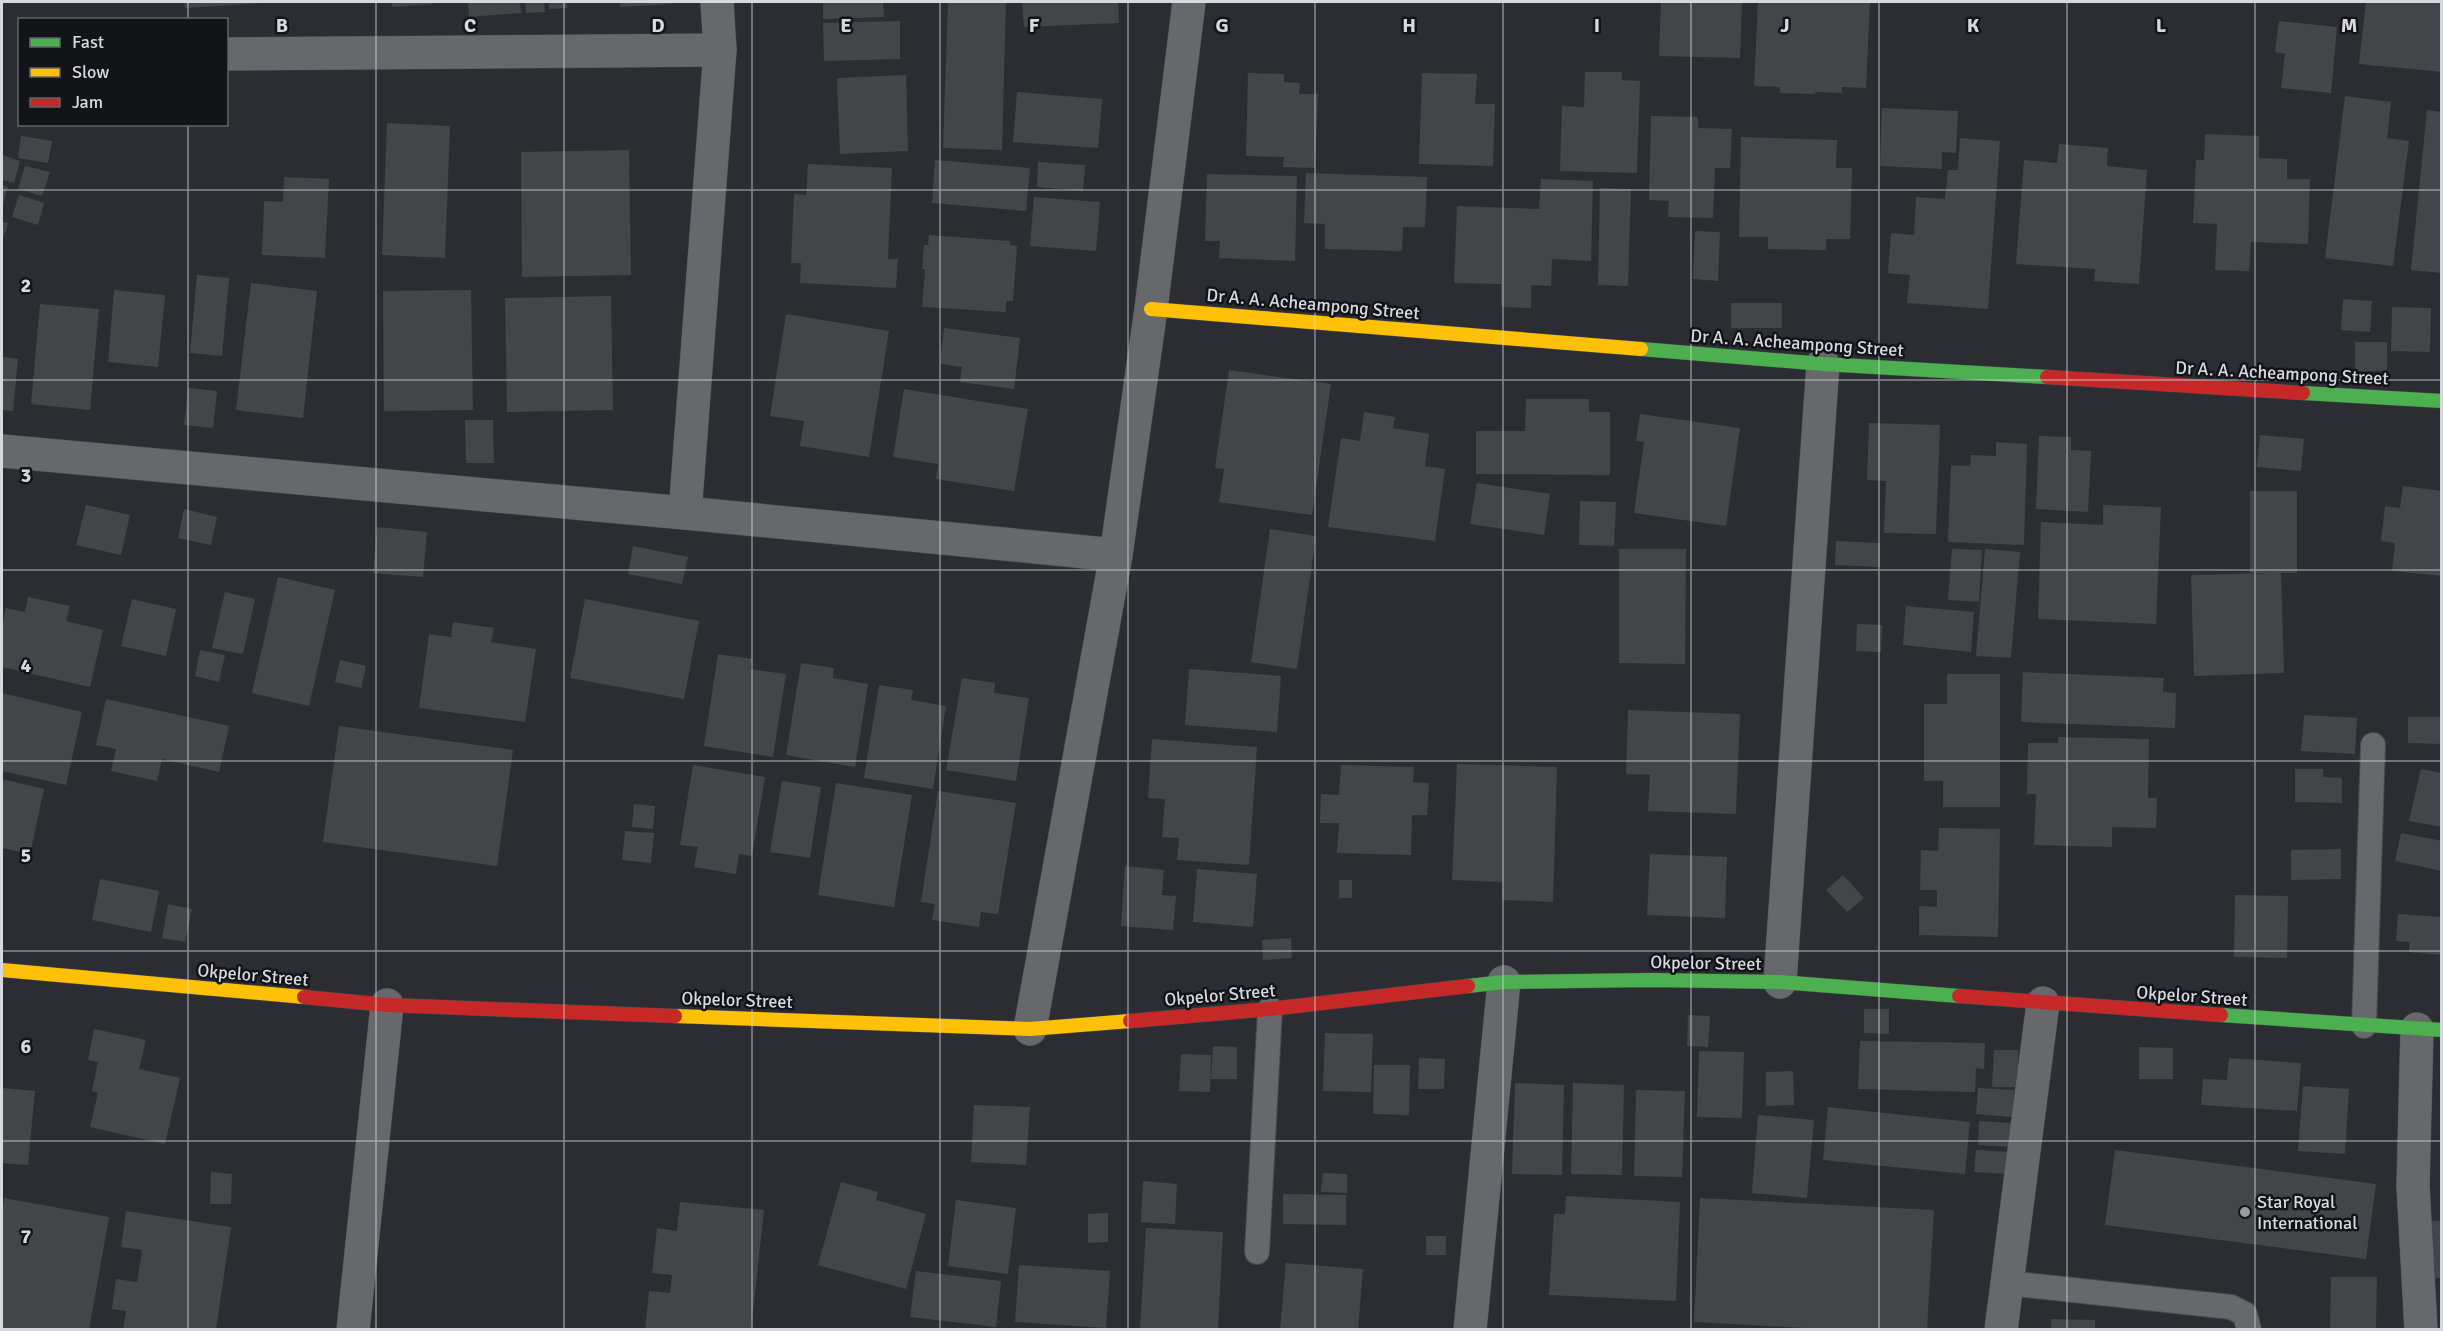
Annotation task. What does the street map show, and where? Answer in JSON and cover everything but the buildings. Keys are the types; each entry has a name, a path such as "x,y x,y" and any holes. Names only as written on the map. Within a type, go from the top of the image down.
{"street":[{"path":"685,513 720,50 717,2"},
{"path":"1030,1029 1116,555 1152,309 1189,2"},
{"path":"228,54 720,50"},
{"name":"Dr A. A. Acheampong Street","path":"1152,309 1823,364 2442,401"},
{"path":"1780,982 1823,364"},
{"path":"2,451 1116,555"},
{"name":"Okpelor Street","path":"2,970 387,1005 1030,1029 1270,1010 1504,982 1650,980 1780,982 2043,1004 2429,1029"},
{"path":"1470,1329 1504,982"},
{"path":"2001,1329 2043,1004"},
{"path":"353,1329 387,1005"},
{"path":"2421,1329 2413,1186 2429,1029"}],"lane":[{"path":"2364,1026 2373,745"},
{"path":"1257,1251 1270,1010"},
{"path":"2007,1283 2231,1307 2245,1314 2249,1329"}],"traffic: fast":[{"path":"1641,349 1823,364 2047,377"},
{"path":"2303,393 2442,401"},
{"path":"1468,986 1504,982 1650,980 1780,982 1959,996"},
{"path":"2221,1015 2442,1030"}],"traffic: slow":[{"path":"1151,309 1641,349"},
{"path":"2,970 304,997"},
{"path":"675,1016 1030,1029 1130,1021"}],"traffic: jam":[{"path":"2047,377 2303,393"},
{"path":"1130,1021 1270,1009 1468,986"},
{"path":"1959,996 2221,1015"},
{"path":"304,997 387,1005 675,1016"}],"place":[{"name":"Star Royal International","path":"2245,1212"}]}
